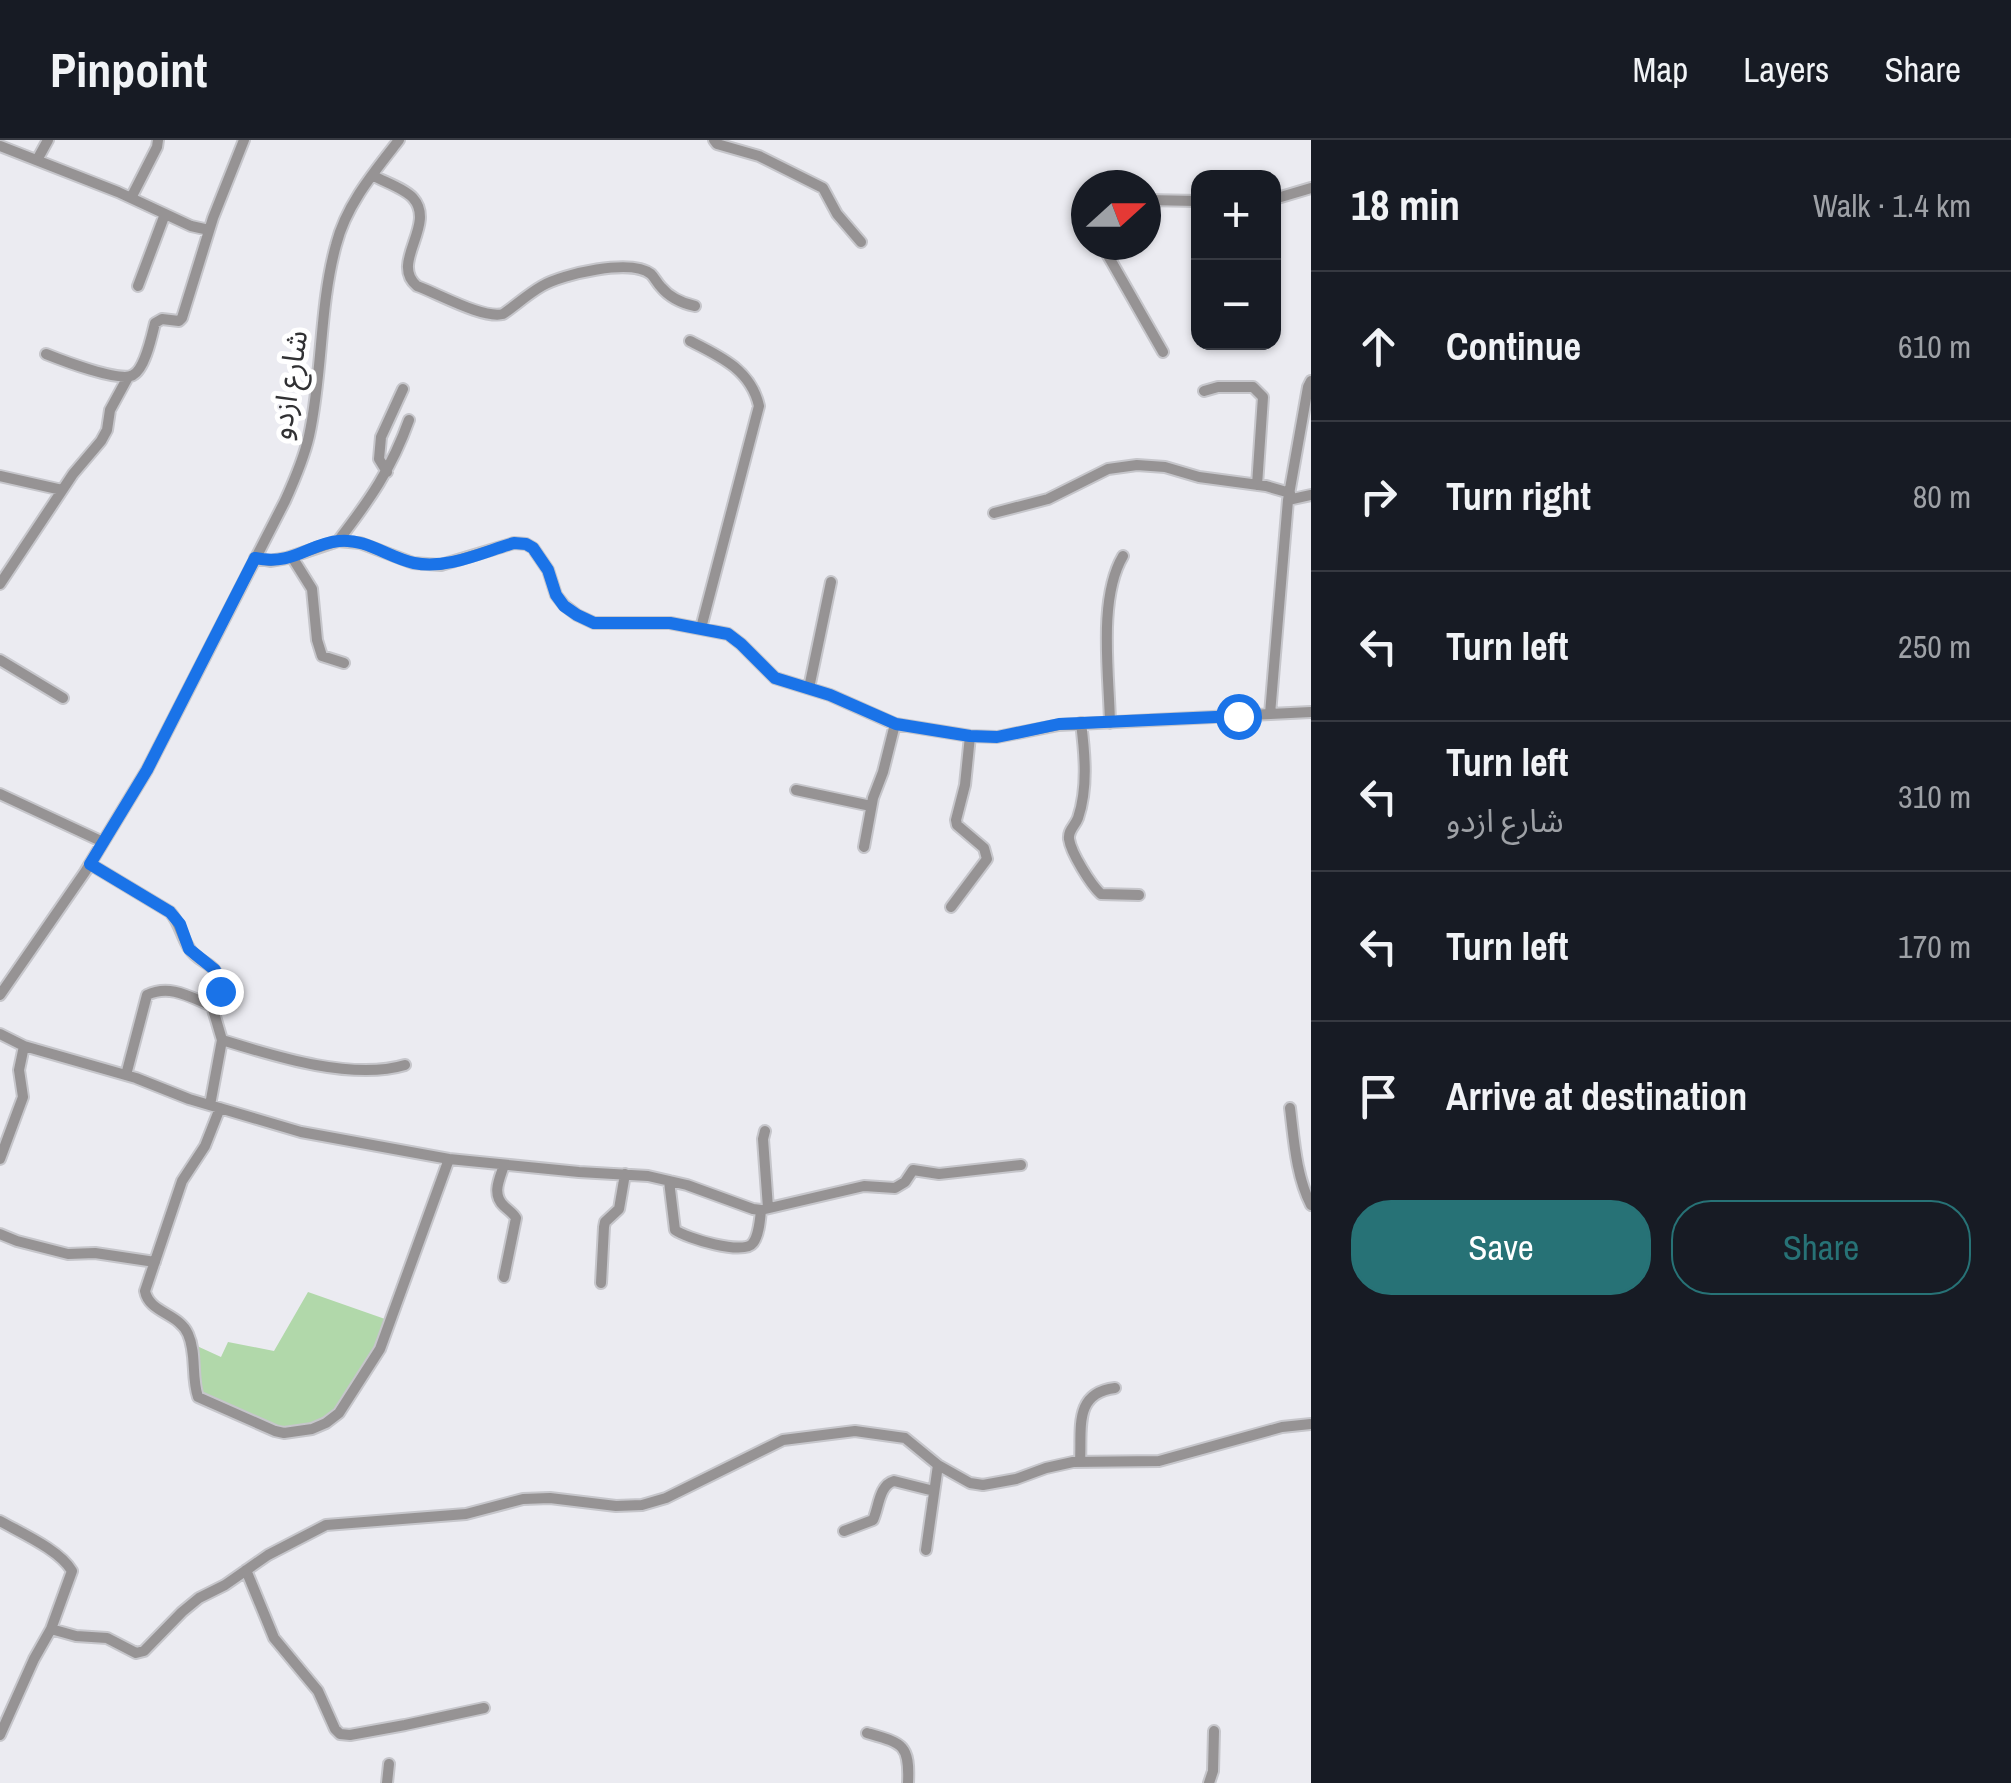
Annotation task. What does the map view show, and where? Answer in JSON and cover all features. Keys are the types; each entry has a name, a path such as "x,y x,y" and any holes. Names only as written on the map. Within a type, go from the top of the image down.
{"street":[{"path":"37,160 48,140"},
{"path":"131,198 158,140"},
{"path":"0,584 62,490 101,441 110,410 128,377 142,365 155,322 182,318 209,230 244,140"},
{"name":"شارع ازدو","path":"0,995 90,864 147,770 300,468 310,434 327,286 336,242 352,207 399,140"},
{"path":"714,140 759,156 823,188 837,214 861,242"},
{"path":"0,146 191,226 209,230"},
{"path":"372,175 404,191 420,209 408,264 411,282 471,308 496,316 556,279 620,268 650,273 672,297 695,306"},
{"path":"1281,197 1311,188"},
{"path":"1161,200 1191,201"},
{"path":"138,286 166,214"},
{"path":"1111,260 1164,352"},
{"path":"690,341 740,370 759,406 701,628"},
{"path":"46,354 128,377"},
{"path":"1270,714 1289,496 1311,381"},
{"path":"1204,390 1253,387 1263,397 1257,485"},
{"path":"387,472 379,459 381,437 403,389"},
{"path":"338,541 371,500 410,420"},
{"path":"994,513 1048,499 1108,469 1137,465 1257,485 1289,496 1311,494"},
{"path":"0,476 62,490"},
{"path":"255,558 270,561 292,557 338,541 360,543 413,563 441,564 514,543 526,544 542,560 564,606 594,623 670,623 735,638 775,678 830,695 896,724 970,736 997,737 1059,724 1311,712"},
{"path":"1110,723 1108,614 1116,569 1123,556"},
{"path":"292,557 312,589 322,656 344,663"},
{"path":"809,688 830,582"},
{"path":"0,660 62,698"},
{"path":"1081,723 1086,758 1083,792 1069,842 1100,894 1139,895"},
{"path":"864,847 896,724"},
{"path":"951,907 987,854 956,820 965,785 970,736"},
{"path":"796,790 872,806"},
{"path":"0,794 103,842"},
{"path":"90,864 170,912 189,949 215,970 220,991 212,1006 222,1040 215,1107 204,1146 182,1181 146,1290 147,1298 156,1308 179,1320 188,1332 198,1397 284,1433 312,1429 339,1412 387,1334 449,1159"},
{"path":"126,1075 147,996 166,990 212,1006"},
{"path":"0,1034 24,1046 301,1132 449,1159 648,1176 688,1185 735,1204 765,1209 864,1186 895,1188 918,1170 939,1174 1020,1165"},
{"path":"222,1040 284,1059 357,1070 385,1072 405,1065"},
{"path":"0,1159 22,1097 19,1070 24,1046"},
{"path":"1290,1108 1295,1152 1311,1205"},
{"path":"669,1181 675,1230 739,1249 749,1247 765,1209 764,1130"},
{"path":"504,1164 496,1194 516,1218 504,1276"},
{"path":"601,1283 605,1222 619,1208 625,1174"},
{"path":"0,1234 68,1254 95,1253 155,1262"},
{"path":"1080,1462 1086,1403 1093,1394 1115,1388"},
{"path":"51,1628 76,1636 107,1638 136,1652 144,1651 200,1598 326,1525 466,1514 523,1499 642,1505 666,1498 783,1440 855,1431 905,1438 938,1465 970,1483 984,1485 1080,1462 1159,1460 1282,1427 1311,1424"},
{"path":"926,1550 938,1465"},
{"path":"844,1531 873,1520 890,1481 934,1490"},
{"path":"0,1521 36,1541 72,1571 51,1628 0,1735"},
{"path":"246,1570 274,1638 318,1691 340,1734 484,1708"},
{"path":"1209,1783 1214,1731"},
{"path":"867,1733 903,1746 908,1760 908,1783"},
{"path":"387,1783 389,1764"}],"green space":[{"path":"308,1292 385,1319 373,1349 335,1411 309,1426 282,1429 200,1392 197,1346 221,1357 228,1342 274,1351"}],"route":[{"path":"220,991 215,970 189,949 180,924 170,912 90,864 147,770 255,558 288,558 338,541 360,543 413,563 441,564 514,543 526,544 542,560 564,606 594,623 670,623 728,634 775,678 830,695 896,724 970,736 997,737 1059,724 1238,716"}]}
